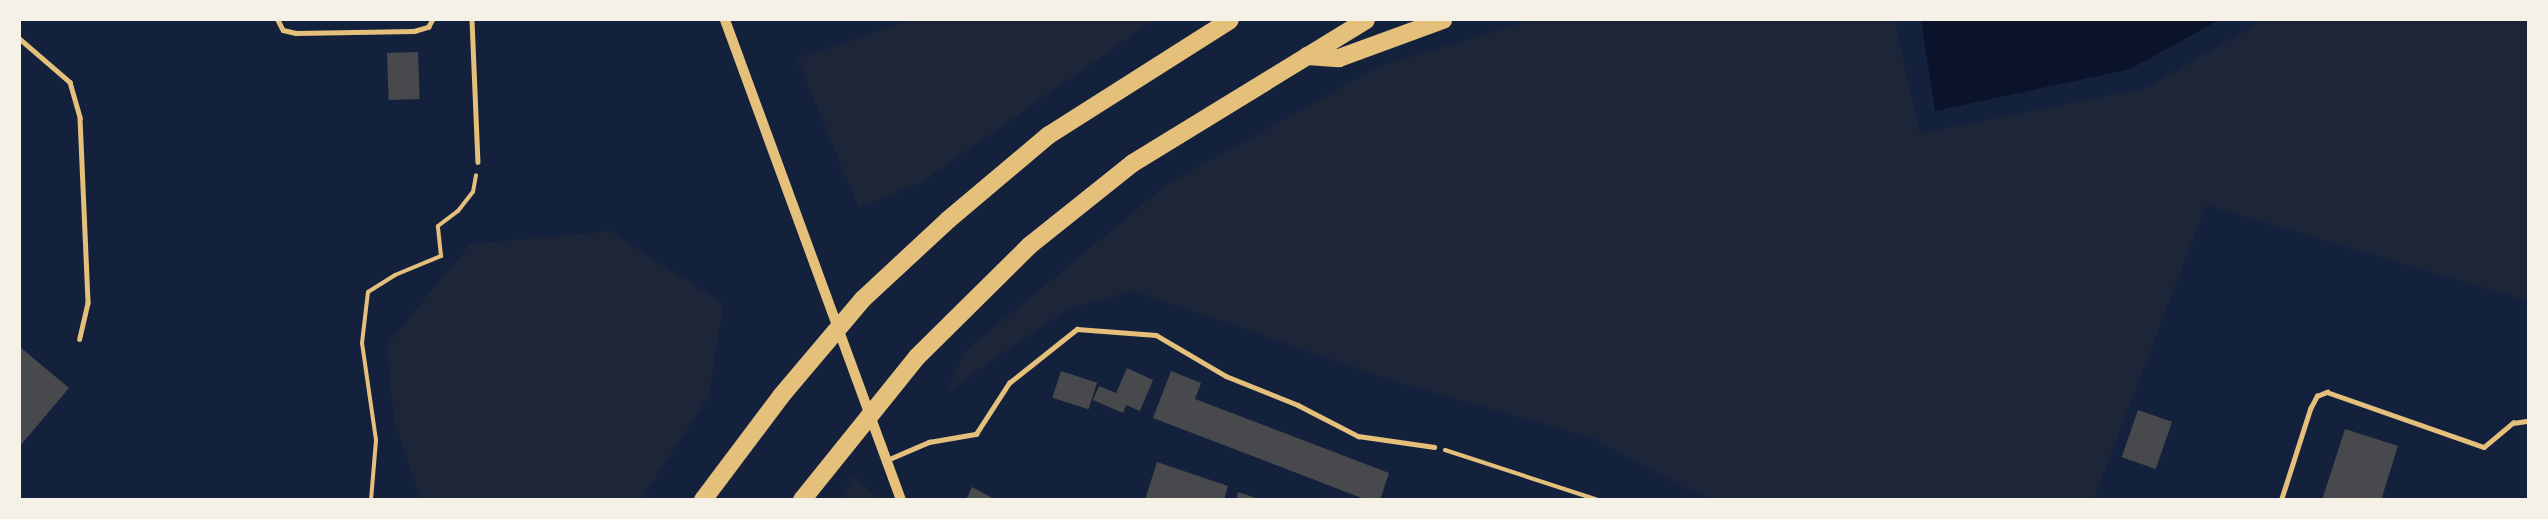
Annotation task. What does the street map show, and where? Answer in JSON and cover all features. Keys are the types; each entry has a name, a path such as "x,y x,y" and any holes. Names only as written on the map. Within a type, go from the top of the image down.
{"highway":[{"path":"702,500 781,396 863,299 1050,135 1230,20"},
{"path":"802,500 917,357 1029,246 1133,163 1366,20"},
{"path":"1307,56 1339,58 1443,20"}],"street":[{"path":"725,20 901,500"}],"lane":[{"path":"279,20 283,30 296,33 414,31 428,27 432,20"},
{"path":"472,20 478,162"},
{"path":"20,39 70,81 80,118 88,303 80,339"},
{"path":"887,460 929,442 976,434 1009,383 1077,328 1156,335 1226,376 1298,405 1358,436 1434,447"},
{"path":"2281,500 2310,409 2317,396 2327,392 2484,447 2513,423 2529,421"}],"path":[{"path":"371,500 376,440 362,342 368,292 395,275 441,256 438,226 459,211 473,192 478,162"},
{"path":"1434,447 1598,500"}],"shaded area":[{"path":"911,20 1154,20 922,182 859,208 797,59"},
{"path":"1532,20 1894,20 1920,133 2144,89 2264,20 2528,20 2528,301 2206,205 2094,499 1715,499 1690,491 1592,438 1400,383 1134,291 1067,309 948,391 964,352 1169,183 1380,66"},
{"path":"1921,20 2219,20 2130,69 1935,111"},
{"path":"610,231 723,304 709,395 642,499 421,499 394,422 387,345 470,244"},
{"path":"853,476 880,499 841,499"}],"building":[{"path":"418,52 420,99 389,100 387,53"},
{"path":"20,347 69,388 20,446"},
{"path":"1127,368 1153,380 1140,411 1126,405 1123,413 1093,400 1099,386 1116,393"},
{"path":"1061,371 1097,383 1088,409 1052,398"},
{"path":"1171,371 1201,383 1195,399 1389,473 1380,500 1367,500 1153,418"},
{"path":"2138,410 2172,422 2156,469 2122,457"},
{"path":"2345,429 2398,446 2382,497 2388,500 2322,500"},
{"path":"1157,462 1228,486 1224,500 1145,500"},
{"path":"972,487 996,500 966,500"},
{"path":"1238,492 1259,499 1259,500 1236,500"}]}
